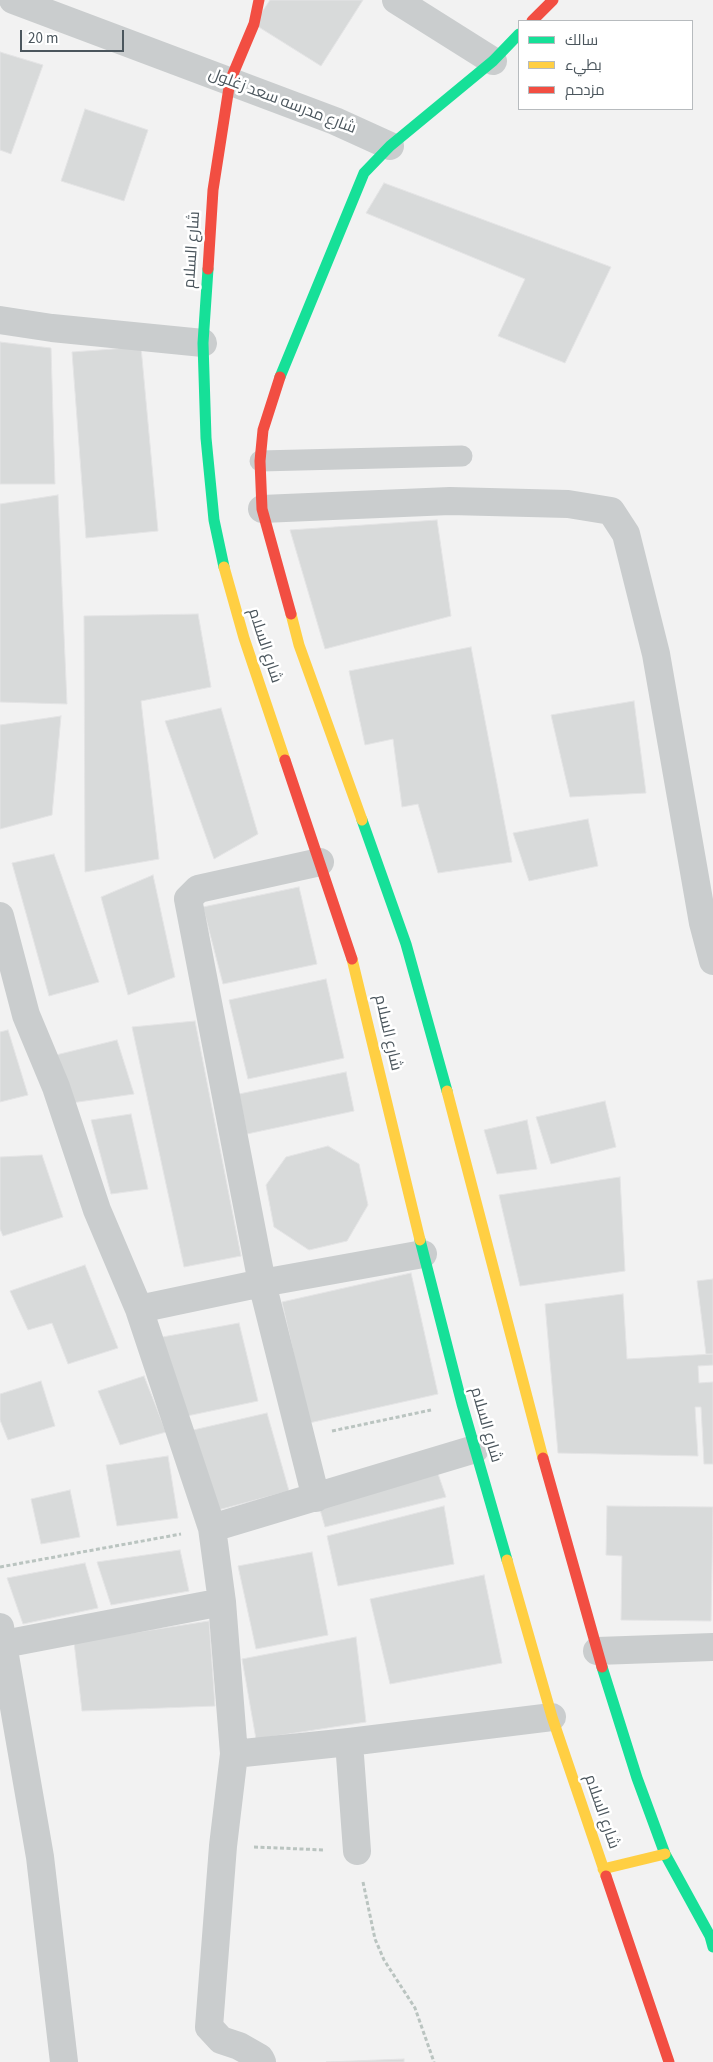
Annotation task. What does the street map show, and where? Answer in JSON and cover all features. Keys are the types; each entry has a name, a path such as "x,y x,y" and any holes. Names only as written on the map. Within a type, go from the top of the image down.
{"street":[{"name":"شارع مدرسه سعد زغلول","path":"13,0 335,121 390,146"},
{"name":"شارع السلام","path":"259,0 254,24 230,81 213,190 203,343 207,447 214,520 228,586 354,965 423,1254 462,1404 552,1717 669,2062"},
{"path":"396,0 430,9 493,61"},
{"path":"533,20 553,0"},
{"path":"390,146 493,61 518,35"},
{"name":"شارع السلام","path":"390,146 364,173 274,392 263,430 260,461 262,509 299,645 406,944 462,1142 523,1384 597,1651 637,1778 665,1854 710,1936 713,1947"},
{"path":"0,320 52,328 203,343"},
{"path":"262,509 450,501 568,504 611,510 626,534 656,654 703,924 713,961"},
{"path":"316,1498 262,1283 188,899 198,889 320,862"},
{"path":"0,916 26,1015 56,1087 97,1210 139,1309 212,1528 222,1602 234,1754 223,1846 209,2027 221,2040 239,2046 260,2058 262,2062"},
{"path":"139,1309 262,1283 423,1254"},
{"path":"212,1528 475,1449"},
{"path":"64,2062 40,1857 2,1636 222,1602"},
{"path":"597,1651 713,1647"},
{"path":"234,1754 552,1717"},
{"path":"349,1742 357,1851"},
{"path":"603,1869 665,1854"}],"lane":[{"path":"260,461 462,456"}],"path":[{"path":"302,1437 462,1404"},
{"path":"0,1567 212,1528"},
{"path":"223,1846 357,1851 374,1939 384,1960 414,2008 434,2062"}],"building":[{"path":"270,0 363,0 321,66 254,24"},
{"path":"0,52 43,65 11,154 0,150"},
{"path":"85,109 148,130 124,201 61,181"},
{"path":"384,183 611,267 565,363 498,336 525,279 366,213"},
{"path":"0,342 51,348 55,484 0,484"},
{"path":"141,347 158,531 86,538 72,352"},
{"path":"58,495 67,704 0,702 0,504"},
{"path":"437,520 451,616 325,649 290,530"},
{"path":"198,614 211,687 141,701 159,859 85,872 84,616"},
{"path":"471,647 512,862 438,873 418,804 402,807 393,739 365,745 349,671"},
{"path":"634,701 646,793 570,797 551,715"},
{"path":"221,708 258,834 214,859 165,721"},
{"path":"61,716 52,815 0,829 0,725"},
{"path":"588,819 598,866 529,881 513,833"},
{"path":"54,854 99,982 49,996 12,863"},
{"path":"153,875 175,977 128,995 101,897"},
{"path":"299,887 317,964 223,984 203,907"},
{"path":"326,979 344,1058 248,1079 229,1000"},
{"path":"195,1021 241,1256 184,1267 132,1027"},
{"path":"8,1030 28,1095 0,1102 0,1032"},
{"path":"117,1040 134,1094 71,1103 56,1055"},
{"path":"346,1072 354,1111 247,1134 239,1094"},
{"path":"605,1101 616,1147 551,1164 536,1117"},
{"path":"131,1114 148,1189 111,1194 91,1120"},
{"path":"527,1120 537,1169 497,1174 484,1130"},
{"path":"328,1146 359,1164 368,1205 347,1241 309,1250 274,1227 266,1185 286,1157"},
{"path":"42,1155 63,1217 3,1236 0,1229 0,1157"},
{"path":"620,1177 625,1271 520,1286 499,1195"},
{"path":"85,1265 118,1348 68,1364 52,1323 28,1330 10,1291"},
{"path":"411,1273 438,1394 309,1423 282,1302"},
{"path":"713,1279 713,1354 706,1354 697,1281"},
{"path":"623,1294 627,1359 713,1354 713,1365 698,1366 699,1383 713,1382 713,1464 704,1464 701,1407 695,1407 698,1456 558,1453 545,1304"},
{"path":"239,1323 258,1401 187,1416 157,1338"},
{"path":"144,1376 166,1432 120,1445 98,1391"},
{"path":"41,1381 55,1426 8,1440 0,1420 0,1394"},
{"path":"267,1413 289,1491 218,1510 189,1431"},
{"path":"168,1456 178,1518 117,1526 106,1465"},
{"path":"436,1468 446,1497 325,1527 319,1506"},
{"path":"70,1490 80,1537 41,1544 31,1499"},
{"path":"444,1506 454,1564 338,1586 327,1536"},
{"path":"607,1506 713,1507 711,1621 621,1620 622,1556 606,1555"},
{"path":"180,1550 189,1591 111,1605 97,1562"},
{"path":"312,1552 328,1635 256,1649 238,1566"},
{"path":"85,1563 98,1608 23,1624 7,1578"},
{"path":"484,1575 502,1663 390,1684 370,1599"},
{"path":"209,1621 215,1706 82,1711 74,1642"},
{"path":"356,1637 366,1722 256,1739 242,1659"},
{"path":"404,2059 404,2062 326,2062"}],"traffic: fast":[{"path":"280,377 364,173 390,146 493,61 518,35"},
{"path":"208,269 203,343 206,438 214,520 224,567"},
{"path":"362,820 406,944 447,1091"},
{"path":"420,1240 462,1404 507,1560"},
{"path":"602,1667 637,1778 665,1854 710,1936 713,1947"}],"traffic: slow":[{"path":"224,567 244,638 285,760"},
{"path":"291,614 299,645 362,820"},
{"path":"352,959 420,1240"},
{"path":"447,1091 543,1458"},
{"path":"507,1560 552,1717 606,1876"},
{"path":"603,1869 665,1854"}],"traffic: jam":[{"path":"208,269 213,190 230,81 254,24 259,0"},
{"path":"533,20 553,0"},
{"path":"280,377 263,430 260,461 262,509 291,614"},
{"path":"285,760 352,959"},
{"path":"543,1458 602,1667"},
{"path":"606,1876 669,2062"}]}
